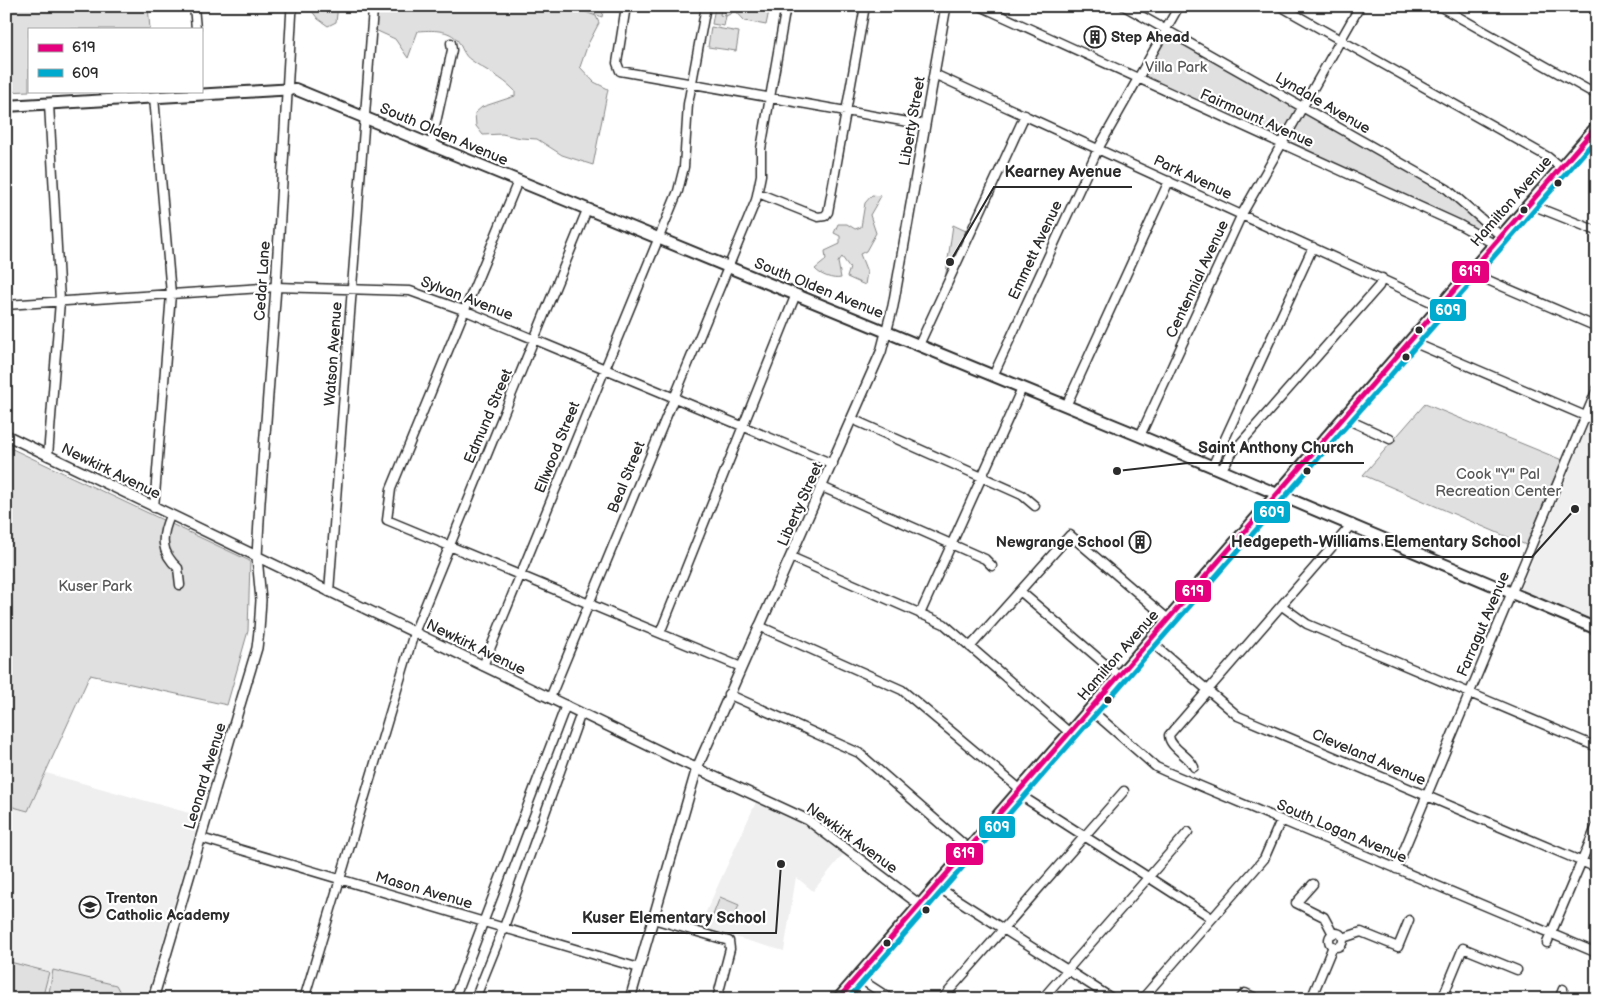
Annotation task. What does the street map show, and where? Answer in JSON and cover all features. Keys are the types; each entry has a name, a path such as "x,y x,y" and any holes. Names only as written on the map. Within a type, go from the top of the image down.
{"main road":[{"name":"South Olden Avenue","path":"202,92 288,88 364,117 1352,524 1597,629"},
{"name":"South Olden Avenue","path":"6,106 154,97 199,92"},
{"name":"Hamilton Avenue","path":"838,999 1597,126"}],"street":[{"path":"194,6 196,28"},
{"name":"Cedar Lane","path":"258,557 292,6"},
{"path":"626,6 617,63 618,70 769,99 925,125"},
{"name":"Ellwood Street","path":"483,666 682,178 692,85 706,6"},
{"name":"Beal Street","path":"550,698 758,193 761,150 786,6"},
{"path":"758,193 818,217 825,216 830,205 865,6"},
{"name":"Liberty Street","path":"630,999 698,768 728,694 791,557 881,352 887,332 946,6"},
{"name":"Fairmount Avenue","path":"980,6 1475,232 1494,244"},
{"name":"Lyndale Avenue","path":"1124,6 1447,189 1501,236"},
{"name":"Emmett Avenue","path":"993,376 1098,149 1179,6"},
{"path":"1280,6 1548,158 1560,167"},
{"name":"Centennial Avenue","path":"1140,436 1242,214 1360,6"},
{"path":"1439,6 1597,95"},
{"name":"Watson Avenue","path":"329,592 373,9"},
{"path":"431,145 452,50 451,43"},
{"name":"Park Avenue","path":"934,74 1313,246 1440,306"},
{"path":"154,97 171,294 154,508"},
{"path":"48,456 60,301 49,104"},
{"path":"919,345 1025,115"},
{"path":"518,181 391,489 387,520 589,605 741,666"},
{"path":"1066,406 1169,181"},
{"path":"1528,204 1597,232"},
{"name":"Edmund Street","path":"304,999 414,633 587,210"},
{"path":"1217,468 1226,437 1313,246"},
{"path":"1469,272 1597,327"},
{"path":"1217,468 1379,286 1382,278"},
{"name":"Sylvan Avenue","path":"6,305 276,287 410,291 466,311 832,464"},
{"path":"660,633 796,294"},
{"path":"1410,341 1597,421"},
{"path":"920,614 1022,388"},
{"name":"Farragut Avenue","path":"1396,869 1597,389"},
{"path":"1344,418 1390,439"},
{"path":"852,419 1022,495 1035,506"},
{"name":"Newkirk Avenue","path":"6,435 170,516 808,820 920,905"},
{"path":"1226,437 1230,446 1236,448"},
{"path":"822,487 987,560 992,566"},
{"path":"170,516 163,532 163,542 180,574 180,585"},
{"path":"1194,767 1189,759 1170,742 1169,735 1352,524"},
{"path":"970,647 1070,535 1168,619"},
{"name":"Leonard Avenue","path":"153,999 257,648 261,600 258,557"},
{"path":"791,557 944,624 1070,733"},
{"path":"1020,591 1119,676"},
{"path":"1282,606 1307,624 1597,747"},
{"path":"759,626 902,690 1019,791 1084,836 1212,918"},
{"name":"Cleveland Avenue","path":"1150,641 1238,716 1597,868"},
{"path":"728,694 859,753 969,849"},
{"path":"454,999 566,706"},
{"name":"South Logan Avenue","path":"1090,710 1156,767 1597,953"},
{"path":"476,999 581,713"},
{"path":"942,999 1124,791"},
{"path":"1142,999 1264,859 1282,820"},
{"path":"1547,943 1597,825"},
{"path":"1042,999 1188,832"},
{"name":"Mason Avenue","path":"201,838 638,968"},
{"path":"1313,884 1296,903 1324,917 1333,934"},
{"path":"936,886 1114,999"},
{"path":"653,919 729,941 730,949 717,999"},
{"path":"1333,946 1340,945 1343,938 1361,932 1398,947 1409,920"},
{"path":"1333,934 1338,934 1343,938"},
{"path":"1333,934 1329,940 1333,946"},
{"path":"1311,999 1333,946"},
{"path":"1442,999 1463,948 1517,970"},
{"path":"857,977 891,999"},
{"path":"1559,999 1563,989"},
{"path":"1242,996 1258,999"}],"shaded area":[{"path":"1589,424 1597,427 1597,622 1520,590"},
{"name":"Trenton Catholic Academy","path":"46,773 200,816 146,999 6,999 6,805 28,811"},
{"path":"757,800 796,819 845,852 813,891 796,877 784,951 699,927"}],"green space":[{"path":"6,6 148,6 150,28 28,28 28,91 6,92"},
{"path":"308,6 338,6 336,22 328,26 318,19"},
{"path":"372,6 569,6 596,16 599,23 588,44 580,67 594,82 608,89 593,165 562,155 537,139 502,134 483,135 476,126 475,113 482,107 515,96 515,91 469,58 455,37 445,32 418,31 408,58 395,39 373,29"},
{"path":"574,6 604,6 602,17"},
{"path":"728,6 732,13 726,16 723,10"},
{"path":"731,6 770,6 766,25 745,21"},
{"path":"715,7 721,9 720,15 726,16 724,26 712,24"},
{"path":"711,27 739,32 736,51 708,47"},
{"name":"Villa Park","path":"1165,34 1450,193 1483,223 1478,230 1143,78"},
{"path":"872,195 881,196 870,215 876,233 866,251 860,254 867,272 865,285 847,277 850,268 842,257 838,262 841,278 831,278 820,273 815,269 826,260 825,251 840,244 840,236 834,233 838,224 847,224 855,229 861,227 865,203"},
{"path":"953,225 966,231 945,280"},
{"name":"Cook \"Y\" Pal Recreation Center","path":"1425,404 1562,460 1526,545 1363,475"},
{"name":"Kuser Park","path":"6,446 250,561 248,631 227,705 90,675 28,811 6,805"},
{"path":"720,897 739,905 734,918 713,915"},
{"path":"6,961 49,972 42,999 6,999"},
{"path":"53,970 116,985 121,994 120,999 48,999"}],"transit line":[{"name":"619","path":"838,999 1597,126"},
{"name":"609","path":"848,999 1597,138"}],"place":[{"name":"Step Ahead","path":"1095,37"},
{"name":"Kearney Avenue","path":"950,262"},
{"name":"Saint Anthony Church","path":"1117,471"},
{"name":"Hedgepeth-Williams Elementary School","path":"1575,509"},
{"name":"Newgrange School","path":"1140,542"},
{"name":"Kuser Elementary School","path":"781,864"},
{"name":"Trenton Catholic Academy","path":"90,907"}]}
